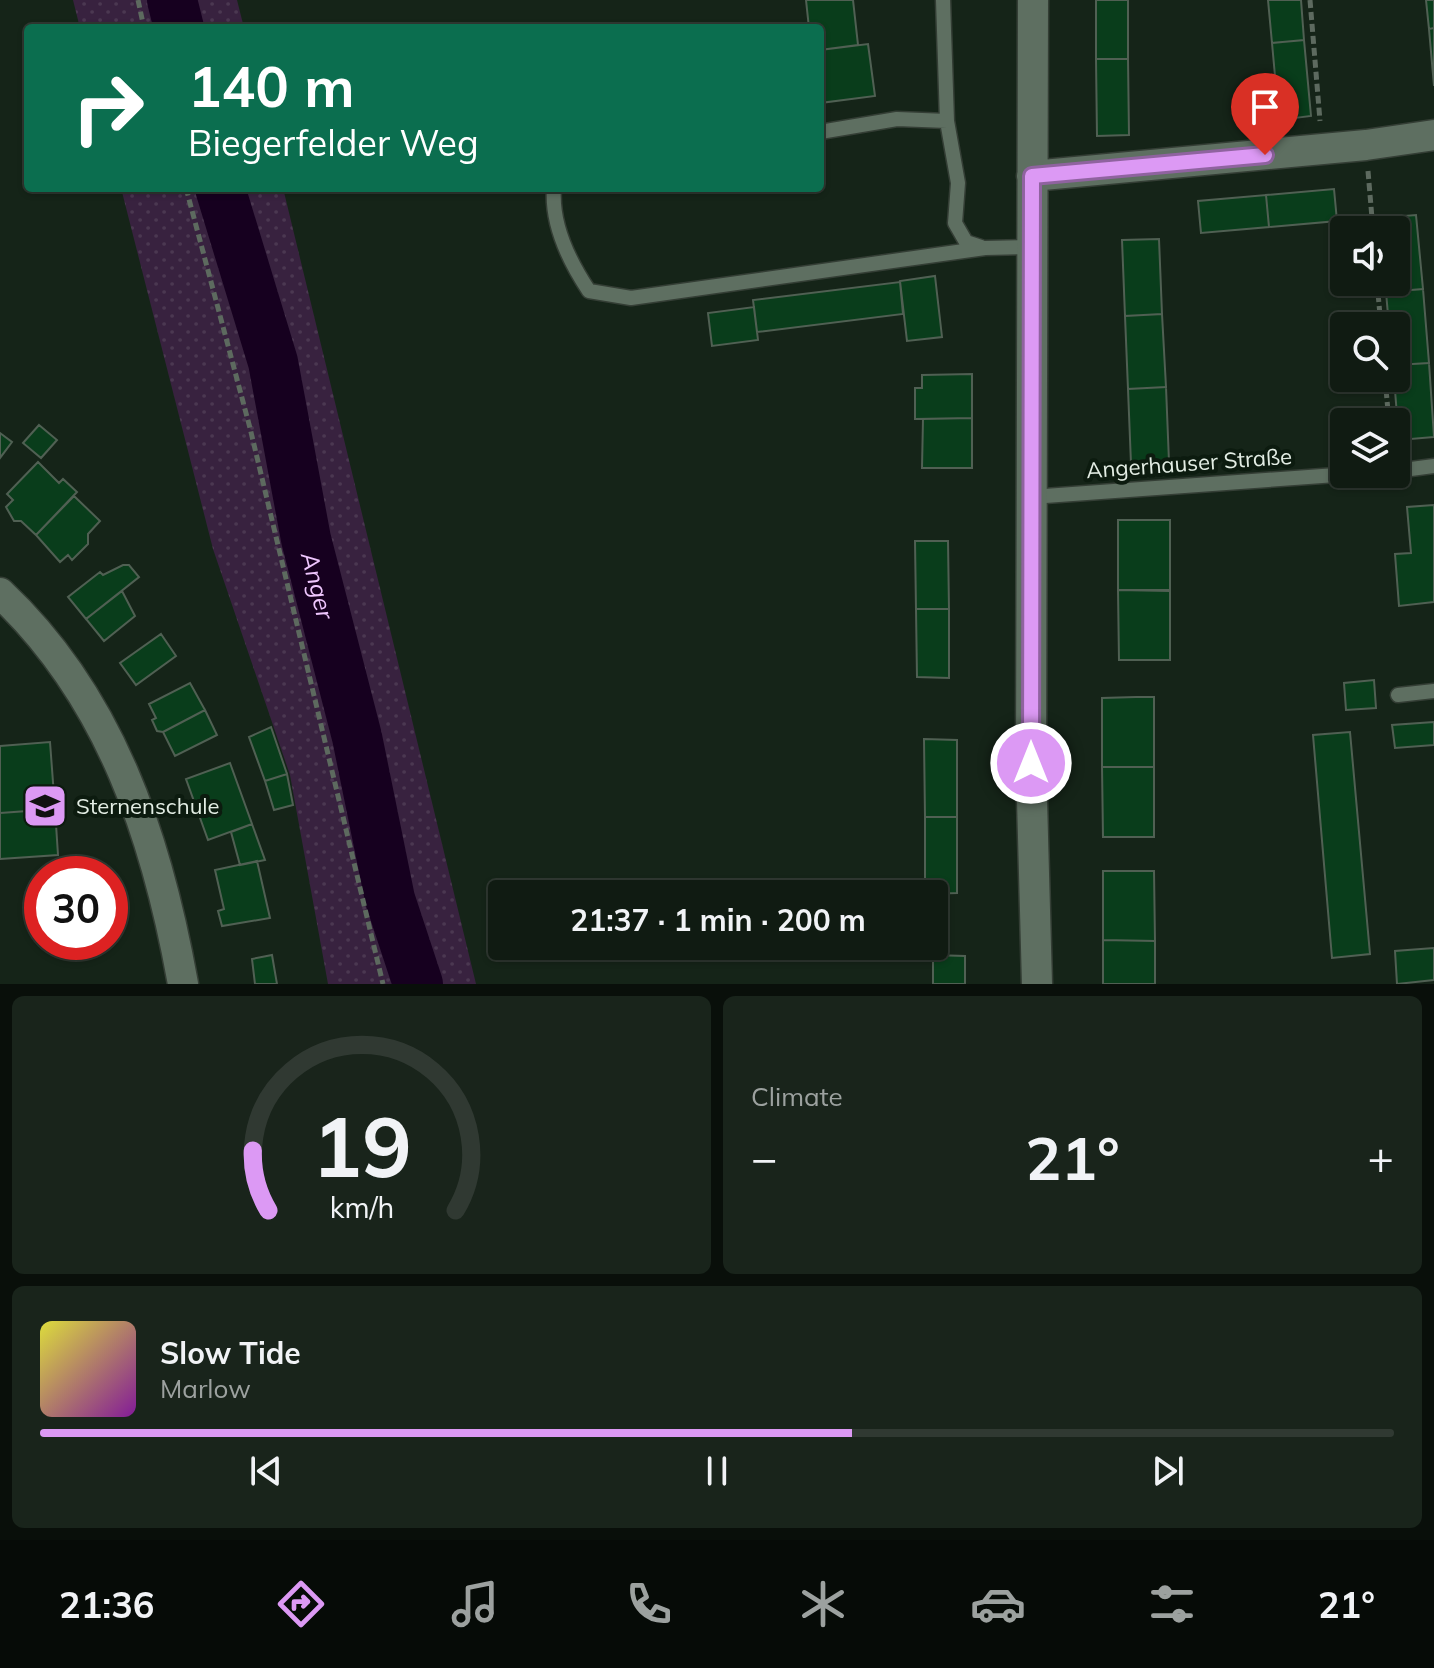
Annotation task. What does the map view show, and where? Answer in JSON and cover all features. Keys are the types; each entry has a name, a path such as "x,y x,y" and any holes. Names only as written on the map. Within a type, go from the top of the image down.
{"street":[{"path":"1033,0 1031,763 1037,984"},
{"path":"1032,176 1366,145 1434,135"},
{"path":"0,593 47,644 73,678 118,760 141,811 157,865 183,984"}],"lane":[{"path":"943,0 947,121 958,183 955,223 966,242 985,248"},
{"path":"824,131 897,119 947,121"},
{"path":"554,192 557,221 569,260 589,291 631,298 985,248 1032,247"},
{"path":"1410,469 1434,466"},
{"name":"Angerhauser Straße","path":"1031,497 1330,475"},
{"path":"1398,695 1434,691"}],"path":[{"path":"138,0 143,24"},
{"path":"1310,0 1323,149"},
{"path":"1366,145 1372,216"},
{"path":"187,192 250,428 383,984"}],"shaded area":[{"path":"73,0 237,0 243,24 79,24"},
{"path":"122,192 284,192 476,984 328,984 290,775 213,549"}],"building":[{"path":"806,0 853,0 858,45 824,49 824,24 809,24"},
{"path":"1096,0 1128,0 1128,59 1096,59"},
{"path":"1268,0 1301,0 1304,40 1272,43"},
{"path":"1426,0 1434,0 1434,28 1429,29"},
{"path":"1434,28 1434,86 1429,29"},
{"path":"1304,40 1311,116 1279,120 1272,43"},
{"path":"868,44 875,96 824,102 824,50"},
{"path":"1096,59 1128,59 1129,135 1097,136"},
{"path":"1334,189 1337,216 1330,216 1330,222 1269,227 1266,195"},
{"path":"1266,195 1269,227 1201,233 1198,201"},
{"path":"1416,215 1423,289 1410,290 1410,216 1404,216"},
{"path":"1159,239 1162,314 1125,316 1122,240"},
{"path":"935,276 942,337 907,341 900,281"},
{"path":"900,282 903,314 757,332 753,300"},
{"path":"1423,289 1429,363 1410,364 1410,312 1388,312 1386,296 1410,296 1410,290"},
{"path":"754,307 758,340 712,346 708,313"},
{"path":"1162,314 1166,387 1128,389 1125,316"},
{"path":"1429,363 1434,437 1410,439 1410,408 1396,408 1395,392 1410,392 1410,364"},
{"path":"972,374 972,418 915,419 915,388 922,388 922,375"},
{"path":"1166,387 1169,462 1131,464 1128,389"},
{"path":"972,418 972,468 922,468 923,419"},
{"path":"39,425 57,440 41,458 23,443"},
{"path":"0,433 12,442 0,458"},
{"path":"38,462 59,483 63,479 77,492 36,535 21,521 14,521 6,507 13,500 7,494"},
{"path":"74,496 100,521 88,534 88,544 72,560 68,555 60,562 36,535"},
{"path":"1434,505 1434,602 1399,606 1395,554 1411,553 1407,507"},
{"path":"1118,520 1170,520 1170,590 1118,590"},
{"path":"915,541 948,541 949,609 916,609"},
{"path":"129,565 139,577 86,619 68,597 100,572 103,575"},
{"path":"1118,590 1170,591 1170,660 1119,660"},
{"path":"122,591 135,616 104,641 86,619"},
{"path":"916,609 949,609 949,678 917,677"},
{"path":"161,634 176,656 136,685 120,663"},
{"path":"1374,680 1376,708 1346,710 1344,683"},
{"path":"190,683 205,710 163,732 157,731 152,720 156,718 149,704"},
{"path":"1154,697 1154,767 1102,767 1102,698"},
{"path":"205,710 217,735 175,756 163,732"},
{"path":"1434,722 1434,745 1395,748 1392,725"},
{"path":"271,727 287,774 265,781 249,737"},
{"path":"1350,732 1370,954 1332,958 1313,735"},
{"path":"924,739 957,740 957,817 925,817"},
{"path":"50,742 55,809 0,813 0,746"},
{"path":"230,763 252,824 208,840 186,779"},
{"path":"1102,767 1154,767 1154,837 1103,837"},
{"path":"287,774 293,805 274,810 265,781"},
{"path":"55,809 58,855 0,859 0,813"},
{"path":"925,817 957,817 957,893 948,893 948,880 925,880"},
{"path":"252,824 265,860 240,865 231,832"},
{"path":"257,861 270,918 222,926 218,911 224,909 215,870"},
{"path":"1103,871 1154,871 1155,941 1103,940"},
{"path":"1103,940 1155,941 1155,984 1103,984"},
{"path":"1434,948 1434,980 1397,984 1395,951"},
{"path":"272,955 277,984 255,984 252,959"},
{"path":"948,955 965,956 965,984 933,984 933,960 948,960"}],"waterway":[{"name":"Anger","path":"172,0 178,24"},
{"name":"Anger","path":"221,192 273,362 306,539 357,737 390,899 418,984"}],"place":[{"name":"Sternenschule","path":"45,806"}],"route":[{"path":"1031,763 1032,176 1265,155"}]}
